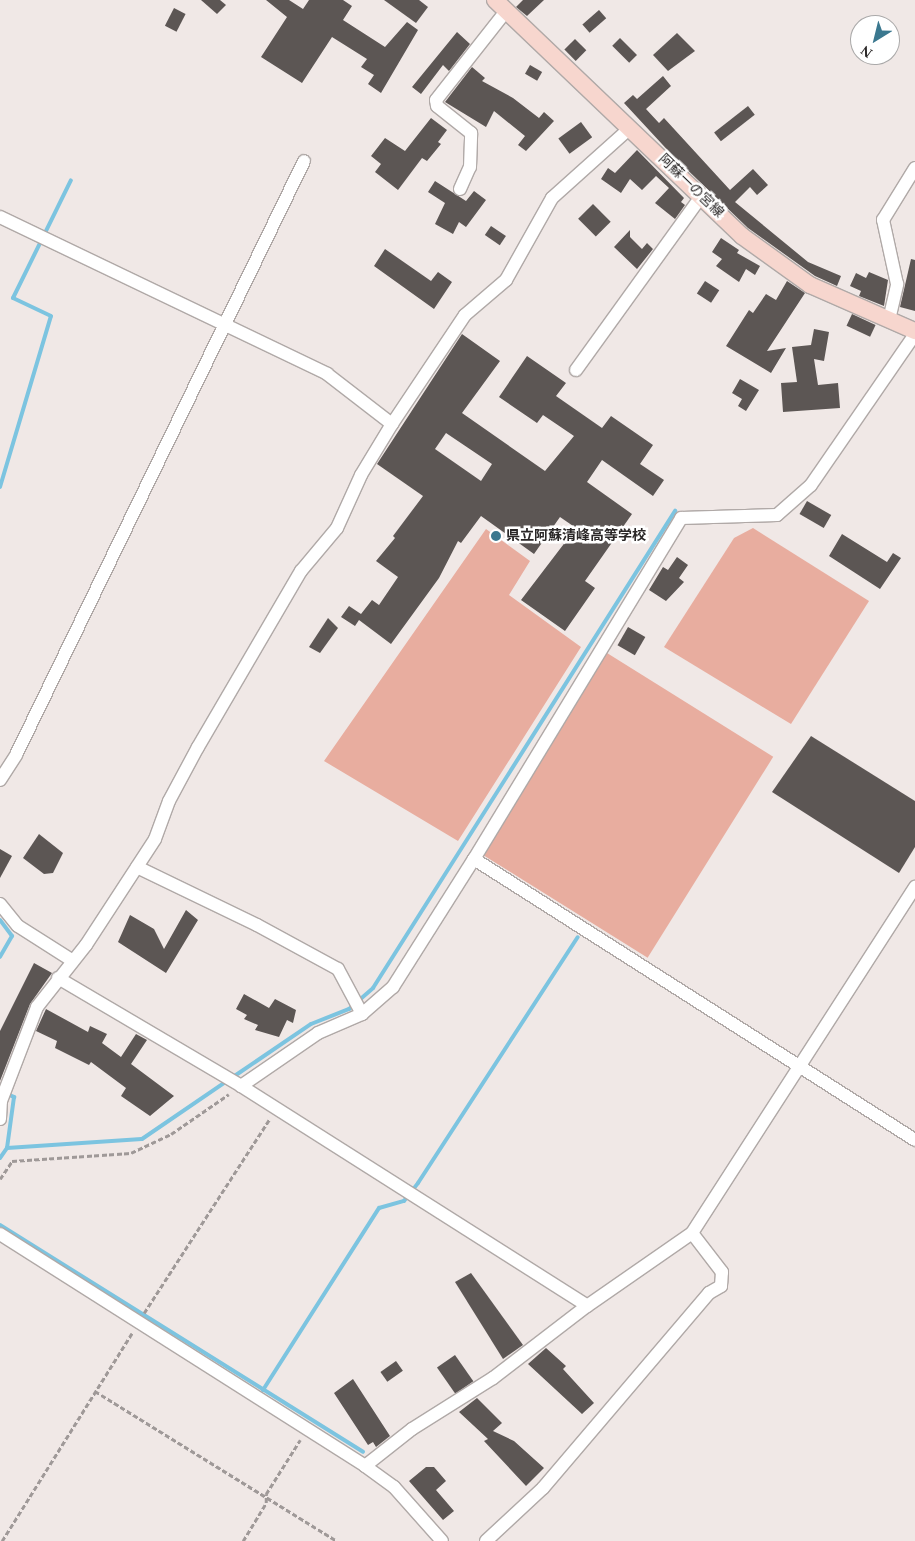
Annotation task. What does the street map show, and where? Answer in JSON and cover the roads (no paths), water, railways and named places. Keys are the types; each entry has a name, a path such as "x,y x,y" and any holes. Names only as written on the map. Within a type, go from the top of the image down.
{"main road":[{"name":"阿蘇一の宮線","path":"501,5 742,236 810,284 915,333"}],"street":[{"path":"460,189 470,167 471,133 437,106 436,100 501,5"},
{"path":"0,1119 1,1102 37,1007 72,961 155,839 169,801 198,746 301,572 337,528 361,475 392,424 465,315 506,280 552,198 630,128"},
{"path":"0,780 16,755 304,161"},
{"path":"889,320 897,284 883,220 915,168"},
{"path":"576,370 702,197"},
{"path":"0,216 327,374 392,424"},
{"path":"241,1086 318,1033 362,1014 393,988 474,859 681,518 777,515 810,486 915,333"},
{"path":"474,859 915,1140"},
{"path":"137,866 257,925 338,969 362,1014"},
{"path":"365,1466 412,1428 493,1378 587,1306 692,1233 915,887"},
{"path":"0,904 18,926 72,961"},
{"path":"58,978 241,1086 587,1306"},
{"path":"486,1541 543,1488 709,1293 721,1286 722,1272 692,1233"},
{"path":"0,1234 365,1466 394,1487 442,1541"}],"waterway":[{"path":"0,487 51,316 13,298 71,180"},
{"path":"233,1077 311,1024 349,1009 373,988 675,511"},
{"path":"0,920 12,936 0,957"},
{"path":"263,1390 379,1208 404,1201 418,1183 578,937"},
{"path":"0,1158 7,1148 142,1139 227,1081"},
{"path":"7,1094 14,1097 7,1148"},
{"path":"0,1225 363,1452"}],"place":[{"name":"県立阿蘇清峰高等学校","path":"496,536"}]}
